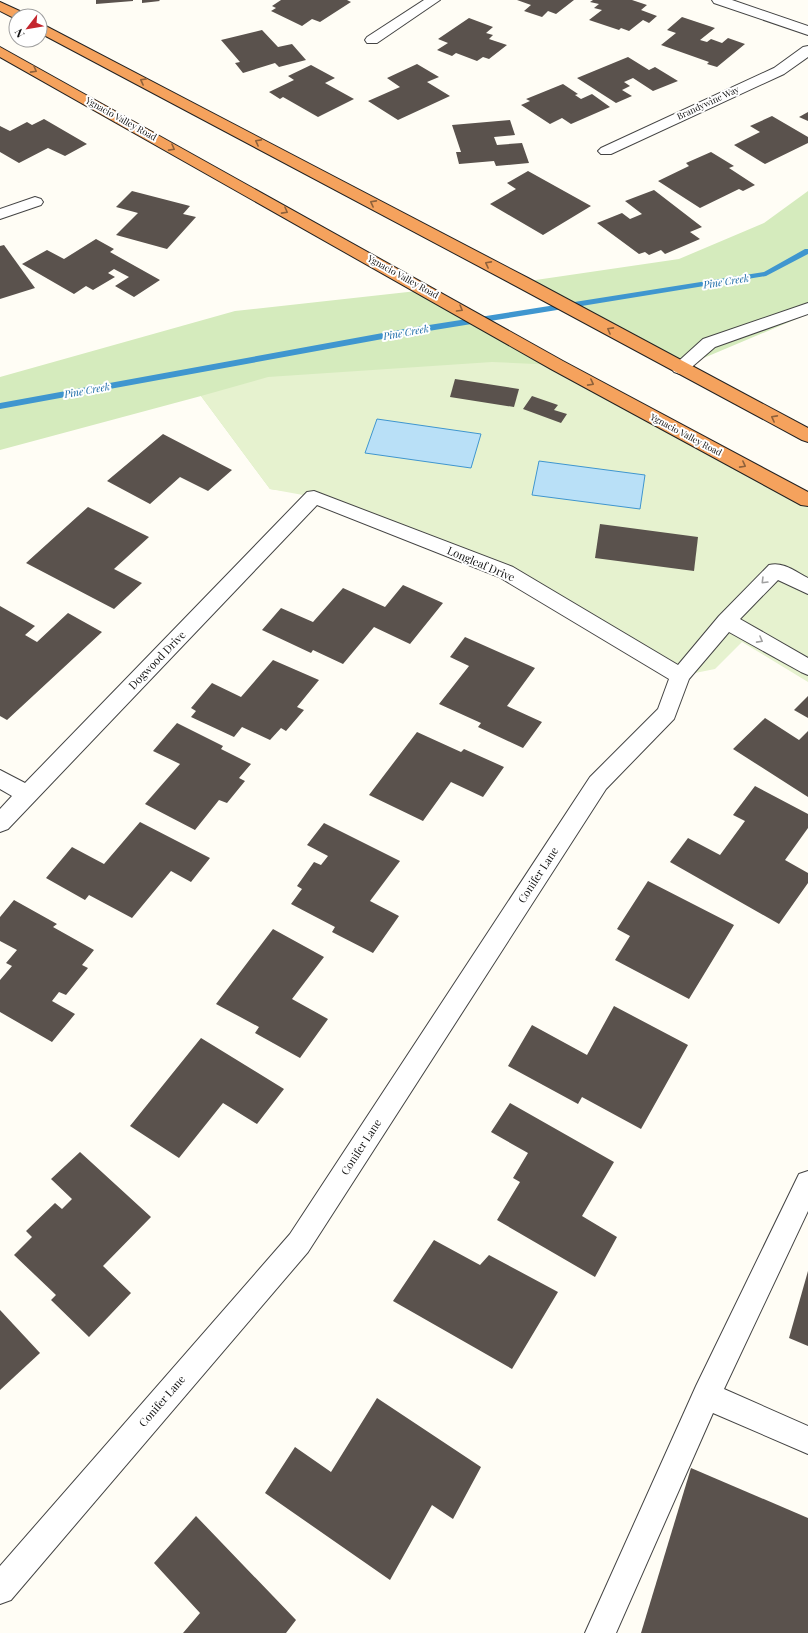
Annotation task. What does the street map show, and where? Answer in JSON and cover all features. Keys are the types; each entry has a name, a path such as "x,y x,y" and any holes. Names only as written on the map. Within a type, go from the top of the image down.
{"highway":[{"path":"48,31 522,282 808,436"},
{"name":"Ygnacio Valley Road","path":"0,51 557,364 808,500"}],"street":[{"path":"372,40 433,0"},
{"path":"719,0 808,31"},
{"name":"Brandywine Way","path":"606,151 779,71 808,50"},
{"path":"0,214 35,202"},
{"path":"680,368 708,343 808,308"},
{"name":"Longleaf Drive","path":"314,497 506,572 680,676"},
{"name":"Dogwood Drive","path":"0,823 314,497"},
{"path":"680,676 726,621 776,570 808,587"},
{"path":"726,621 808,667"},
{"name":"Conifer Lane","path":"0,1589 299,1243 598,783 667,713 680,676"},
{"path":"0,779 27,794"},
{"path":"600,1633 706,1396 808,1183"},
{"path":"706,1396 808,1440"}],"green space":[{"path":"808,191 808,314 680,368 522,282 679,259 764,223"},
{"path":"426,290 557,365 413,508 270,489 201,396 0,450 0,377 235,311"},
{"path":"492,362 557,365 808,500 808,682 742,642 715,669 680,676 506,572 314,497 270,489 201,396 268,377"}],"water":[{"path":"377,419 481,434 471,468 365,453"},
{"path":"539,461 645,475 640,509 532,495"}],"building":[{"path":"96,0 133,0 133,1 96,4"},
{"path":"142,0 159,0 160,1 142,3"},
{"path":"281,0 347,0 351,2 320,22 312,19 302,26 271,11 276,8 272,6"},
{"path":"517,0 574,0 556,14 548,11 542,17 524,11 531,5"},
{"path":"593,0 632,0 647,5 641,10 657,16 649,23 643,20 629,31 621,28 619,30 589,20 602,10 594,8 599,4 590,2"},
{"path":"682,17 715,28 700,40 707,42 711,39 722,43 728,38 745,44 717,67 707,64 709,62 661,45 676,33 667,30"},
{"path":"469,18 493,27 486,33 493,35 489,39 507,45 489,59 483,57 477,61 456,53 452,56 437,50 448,43 438,39"},
{"path":"262,30 278,47 292,44 306,60 279,67 275,63 243,73 235,63 240,62 221,40"},
{"path":"628,57 649,70 655,67 678,81 653,91 633,78 624,82 630,86 622,90 632,96 616,103 577,78"},
{"path":"417,64 439,77 427,82 450,96 398,120 368,101 400,87 387,78"},
{"path":"311,65 335,78 325,83 354,99 318,117 283,97 280,99 269,92 294,80 288,76"},
{"path":"563,84 578,94 575,95 581,99 592,94 610,107 571,124 562,118 550,124 521,105 530,101 526,99"},
{"path":"808,112 808,121 799,117"},
{"path":"772,116 808,137 808,143 765,164 734,145 760,132 750,126"},
{"path":"44,119 87,144 65,156 48,148 19,163 0,152 0,126 10,131 27,122 32,125"},
{"path":"510,120 515,135 494,137 497,145 522,143 529,163 496,166 494,161 459,164 456,152 461,152 452,125"},
{"path":"711,152 734,166 729,168 755,185 743,191 739,189 700,208 658,181 689,166 686,163"},
{"path":"528,171 591,206 543,235 490,204 516,189 507,183"},
{"path":"654,190 702,227 690,232 700,239 665,254 661,250 649,255 645,252 639,254 597,223 622,213 630,219 642,214 625,201"},
{"path":"132,191 190,206 183,214 196,217 167,249 116,235 138,213 116,207"},
{"path":"96,239 114,249 110,252 160,280 134,297 115,286 129,277 114,269 108,273 115,277 93,290 86,286 74,294 22,264 47,250 64,259"},
{"path":"4,245 35,288 0,299 0,246"},
{"path":"455,379 519,389 514,407 450,397"},
{"path":"532,396 558,405 554,410 567,414 561,423 523,409"},
{"path":"163,434 232,470 208,491 180,477 150,504 107,481"},
{"path":"88,507 149,537 114,569 142,583 114,609 26,563"},
{"path":"600,524 698,537 694,571 595,558"},
{"path":"403,585 443,603 410,644 374,627 343,664 313,650 311,653 262,630 281,608 313,622 343,588 385,607"},
{"path":"0,606 35,626 25,635 37,642 68,613 102,632 7,720 0,716"},
{"path":"465,637 535,668 507,706 542,722 523,748 478,727 481,723 439,704 469,666 450,657"},
{"path":"273,660 319,680 297,707 304,710 286,731 281,728 270,740 242,727 234,737 191,717 196,711 191,708 212,683 241,697"},
{"path":"808,696 808,718 794,710"},
{"path":"765,718 799,740 808,731 808,797 733,749"},
{"path":"177,723 223,746 221,749 251,764 239,778 245,781 227,803 219,800 195,830 145,804 180,764 153,751"},
{"path":"417,732 461,752 464,749 504,767 483,797 451,782 423,821 369,795"},
{"path":"755,786 808,814 808,828 785,860 808,873 808,883 779,924 670,862 688,838 720,855 745,821 733,815"},
{"path":"140,822 210,858 191,882 171,871 132,918 89,895 85,900 46,878 72,847 104,864"},
{"path":"324,823 400,861 370,901 399,916 373,953 332,932 335,927 291,904 302,889 297,886 314,862 321,865 328,856 307,845"},
{"path":"648,881 734,925 689,999 615,960 630,936 617,929"},
{"path":"14,900 57,924 53,927 94,950 82,965 88,968 66,995 59,992 52,1001 75,1014 52,1042 0,1012 0,980 12,966 6,963 17,950 0,941 0,917"},
{"path":"273,929 324,957 292,999 328,1019 300,1058 255,1033 259,1027 216,1004"},
{"path":"614,1006 688,1045 641,1129 582,1097 578,1104 508,1066 532,1025 587,1055"},
{"path":"201,1038 284,1089 257,1124 223,1103 179,1158 130,1126"},
{"path":"510,1103 614,1162 582,1216 617,1237 595,1277 497,1220 520,1182 513,1178 528,1153 491,1132"},
{"path":"80,1152 151,1217 103,1266 131,1293 89,1337 51,1300 56,1295 14,1255 32,1237 26,1231 55,1203 62,1209 72,1199 51,1179"},
{"path":"434,1240 480,1265 489,1255 558,1292 512,1369 393,1301"},
{"path":"808,1271 808,1346 789,1338"},
{"path":"0,1310 40,1353 0,1390"},
{"path":"377,1398 481,1467 453,1519 432,1505 390,1580 265,1493 295,1447 331,1472"},
{"path":"691,1468 808,1518 808,1633 641,1633"},
{"path":"196,1516 296,1620 286,1633 183,1633 200,1613 154,1563"}],"waterway":[{"name":"Pine Creek","path":"0,406 410,331 766,274 808,251"}]}
